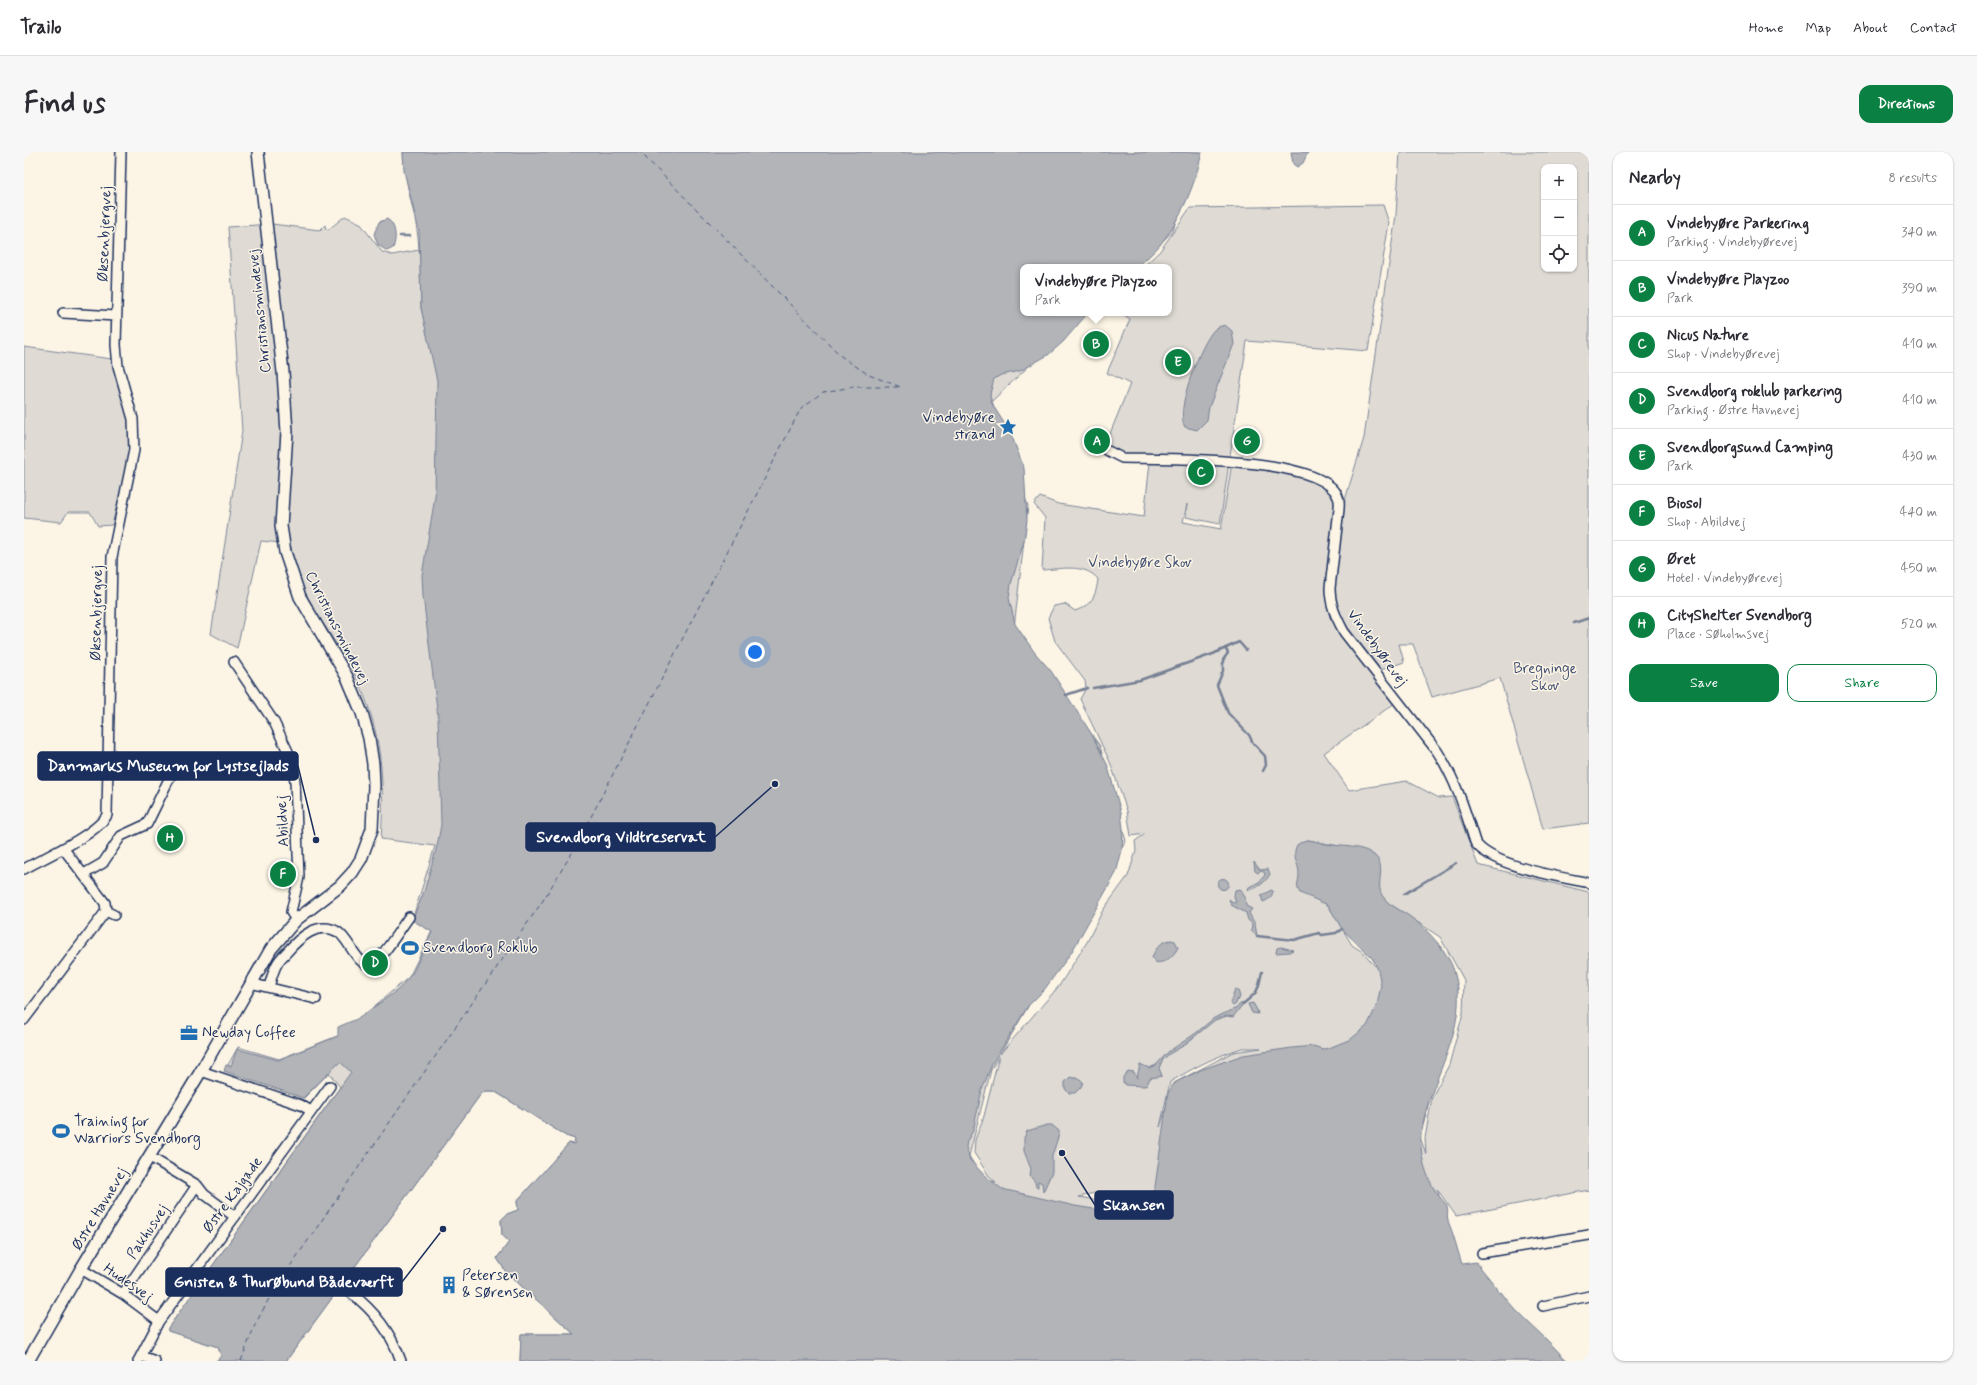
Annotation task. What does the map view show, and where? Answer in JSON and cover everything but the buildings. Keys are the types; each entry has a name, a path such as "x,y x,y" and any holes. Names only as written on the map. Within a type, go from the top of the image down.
{"street":[{"name":"Øksenbjergvej","path":"24,869 103,823 108,815 112,557 134,450 132,414 118,366 116,345 121,152"},
{"name":"Christiansmindevej","path":"258,152 283,372 287,432 281,526 285,552 300,597 347,677 362,713 369,738 374,786 372,829 361,859 340,886 296,920"},
{"path":"63,313 116,316"},
{"name":"Vindebyørevej","path":"1108,451 1122,458 1224,460 1299,471 1322,480 1333,489 1339,497 1330,588 1330,601 1334,612 1344,632 1437,751 1449,770 1462,798 1475,842 1479,849 1492,857 1553,875 1589,883"},
{"name":"Abildvej","path":"234,662 274,722 291,758 296,780 299,877 291,912 296,920"},
{"path":"84,874 103,863 122,836 146,824 172,773"},
{"path":"26,1014 110,913 105,903 84,874 62,848"},
{"path":"269,987 277,963 305,934 316,929 328,929 337,932 344,937 360,961 365,964 370,964 375,963 388,948 409,916"},
{"name":"Østre Havnevej","path":"28,1361 37,1352 81,1269 201,1071 251,980 271,949 296,920"},
{"path":"251,980 258,985 316,998"},
{"path":"201,1071 301,1106 311,1111"},
{"name":"Østre Kajgade","path":"140,1359 159,1321 330,1086"},
{"path":"150,1157 197,1185 204,1194 235,1217"},
{"name":"Pakhusvej","path":"123,1294 197,1185"},
{"path":"1482,1253 1589,1235"},
{"name":"Hudesvej","path":"81,1269 123,1294 159,1321"},
{"path":"351,1292 369,1307 388,1331 401,1361"},
{"path":"1543,1306 1589,1296"},
{"name":"Østre Havnevej","path":"24,1357 37,1352"},
{"path":"140,1359 155,1361"}],"green space":[{"name":"Vindebyøre Skov","path":"403,152 1201,152 1172,232 1138,264 1020,264 1020,316 1082,316 992,401 1028,506 1014,628 1100,746 1126,841 1000,1054 1059,986 1087,942 1103,910 1128,876 1136,851 1135,841 1145,834 1131,836 1127,811 1110,762 1080,699 1086,688 1085,681 1055,641 1048,618 1054,606 1065,604 1075,611 1081,609 1089,603 1096,590 1098,579 1092,574 1079,569 1064,568 1042,570 1045,518 1034,504 1040,497 1058,504 1144,517 1150,462 1159,464 1160,456 1122,457 1105,446 1130,384 1107,373 1130,319 1126,316 1172,316 1172,264 1146,264 1160,251 1190,208 1383,205 1389,223 1368,351 1247,341 1220,524 1186,517 1187,504 1183,522 1221,529 1232,463 1315,481 1330,491 1337,502 1326,597 1330,618 1395,703 1324,753 1349,790 1407,781 1439,798 1452,797 1478,865 1589,892 1589,1190 1456,1216 1437,1189 1461,1265 1568,1361 520,1361 521,1334 574,1334 506,1272 497,1258 509,1242 502,1235 501,1220 507,1214 518,1210 517,1201 569,1143 574,1144 575,1139 566,1136 494,1091 485,1091 481,1094 286,1361 216,1361 221,1356 218,1347 168,1331 168,1328 340,1087 329,1073 304,1098 225,1070 238,1047 279,1059 340,1035 409,977 432,931 412,920 435,846 381,839 382,775 380,754 371,713 354,673 316,612 302,586 296,570 290,544 261,541 237,648 211,634 242,431 228,227 272,224 320,230 325,225 326,229 328,230 345,216 360,223 382,252 392,255 419,250 416,226 406,177","holes":["420,255 434,363 421,308","1308,840 1364,851 1374,855 1297,845","1390,904 1440,937 1464,980 1463,1013 1449,1065 1432,1097 1425,1138 1426,1154 1420,1137 1458,988 1442,947","1328,905 1376,963 1375,966 1364,953 1352,945","1242,1048 1261,1048 1233,1052 1174,1083 1160,1127 1170,1082 1196,1067","999,1056 984,1116 975,1140 974,1153 989,1176 996,1182 983,1179 969,1156 991,1070","1098,1192 1119,1200 1139,1201 1137,1207 1079,1197"]},
{"name":"Bregninge Skov","path":"1400,152 1589,152 1589,823 1543,829 1500,678 1432,697 1413,644 1399,644 1404,662 1381,670 1345,624 1338,609 1333,592 1344,503 1364,438 1396,215"},
{"path":"1092,337 1105,342 1100,351 1088,346"},
{"path":"24,347 112,359 129,422 130,448 112,525 98,526 90,512 68,512 61,522 24,518"}],"shaded area":[{"path":"403,152 1202,152 1191,189 1181,213 1168,235 1152,254 1140,264 1020,264 1020,316 1085,316 1063,342 1048,355 1020,371 1001,375 994,379 990,394 992,404 1011,434 1024,468 1027,520 1024,541 1011,584 1009,598 1015,624 1035,653 1051,671 1091,733 1107,764 1121,812 1123,829 1122,850 1116,873 1071,953 1044,990 1028,1006 992,1064 982,1090 973,1131 967,1141 966,1147 970,1160 985,1176 1002,1189 1075,1206 1100,1210 1128,1209 1146,1203 1155,1187 1168,1093 1172,1086 1178,1081 1203,1069 1243,1055 1313,1046 1323,1049 1329,1048 1351,1039 1367,1026 1377,1005 1381,985 1378,970 1373,959 1342,929 1328,905 1300,893 1298,888 1299,870 1295,856 1295,849 1297,845 1308,840 1365,850 1370,852 1379,861 1381,871 1380,888 1386,901 1406,914 1429,933 1447,956 1454,971 1458,992 1457,1013 1447,1054 1425,1114 1421,1134 1421,1149 1426,1172 1432,1186 1447,1206 1447,1219 1462,1264 1476,1262 1497,1288 1499,1293 1501,1292 1516,1310 1566,1361 520,1361 521,1334 574,1334 506,1272 497,1258 509,1242 502,1235 501,1220 507,1214 518,1210 517,1201 569,1143 574,1144 575,1139 566,1136 494,1091 485,1091 481,1094 286,1361 216,1361 221,1356 218,1347 168,1331 168,1328 351,1072 340,1062 303,1098 224,1071 226,1065 231,1066 237,1049 278,1060 338,1036 338,1027 359,1018 399,989 413,972 432,932 412,920 424,892 437,846 441,825 438,717 423,596 422,575 435,497 437,381 421,308 419,231 404,171"},
{"path":"1291,152 1308,152 1303,163 1297,167 1293,164"},
{"path":"387,219 394,228 395,236 393,248 387,251 378,245 374,234 379,222"},
{"path":"1225,325 1232,331 1234,344 1209,407 1207,420 1197,430 1185,427 1183,407 1190,377 1202,348 1209,337 1218,327"},
{"path":"1254,862 1260,870 1268,869 1270,874 1261,885 1248,890 1249,887 1259,882 1265,875 1264,872 1260,871 1258,873 1255,871"},
{"path":"1221,879 1225,879 1227,880 1227,888 1221,889 1218,886 1218,882"},
{"path":"1240,889 1245,897 1246,906 1252,909 1249,913 1255,924 1257,936 1251,931 1252,924 1248,920 1246,913 1231,905 1229,899 1234,903 1236,902 1234,896 1235,890"},
{"path":"1271,890 1273,891 1271,897 1263,902 1261,896"},
{"path":"1171,940 1175,941 1178,947 1174,953 1165,961 1158,963 1155,962 1152,957 1157,948 1162,943"},
{"path":"1281,947 1293,950 1289,952 1276,953 1277,948"},
{"path":"1235,989 1238,990 1240,997 1233,1006 1230,1003"},
{"path":"1253,1003 1258,1014 1252,1013 1248,1004"},
{"path":"1240,1004 1243,1004 1233,1017 1227,1016 1215,1020 1183,1046 1169,1054 1162,1061 1159,1068 1162,1076 1150,1078 1145,1086 1125,1085 1123,1082 1123,1077 1128,1071 1134,1072 1137,1078 1140,1064 1149,1068 1156,1065 1168,1052 1196,1033 1214,1018 1237,1008"},
{"path":"1070,1077 1080,1079 1083,1082 1081,1087 1075,1093 1069,1093 1065,1089 1065,1082"},
{"path":"1052,1125 1059,1131 1059,1134 1052,1156 1052,1172 1043,1192 1042,1183 1038,1181 1038,1187 1036,1187 1035,1182 1030,1176 1031,1169 1024,1151 1024,1138 1027,1131"}],"waterway":[{"path":"400,236 409,236"},
{"path":"1574,623 1589,618"},
{"path":"1093,688 1140,680 1213,654 1239,642 1246,650"},
{"path":"1225,648 1228,653 1223,660 1223,671 1217,685 1228,713 1249,735 1253,743 1265,756 1266,765 1263,771"},
{"path":"1066,695 1087,688"},
{"path":"1404,894 1456,863"},
{"path":"1257,936 1294,940 1319,933 1322,935 1336,933 1342,929"},
{"path":"1243,1004 1257,990 1262,972"}],"ferry route":[{"path":"241,1361 255,1325 273,1291 542,902 575,848 801,408 823,392 853,387 901,387 869,375 842,357 640,152"}],"place":[{"name":"Vindebyøre Playzoo","path":"1096,344"},
{"name":"Svendborgsund Camping","path":"1178,362"},
{"name":"Vindebyøre strand","path":"1008,427"},
{"name":"Vindebyøre Parkering","path":"1097,441"},
{"name":"Øret","path":"1247,441"},
{"name":"Nicus Nature","path":"1201,472"},
{"name":"Svendborg Vildtreservat","path":"775,784"},
{"name":"CityShelter Svendborg","path":"170,838"},
{"name":"Danmarks Museum for Lystsejlads","path":"316,840"},
{"name":"Biosol","path":"283,874"},
{"name":"Svendborg Roklub","path":"410,948"},
{"name":"Svendborg roklub parkering","path":"375,963"},
{"name":"Newday Coffee","path":"189,1033"},
{"name":"Training for Warriors Svendborg","path":"61,1131"},
{"name":"Skansen","path":"1062,1153"},
{"name":"Gnisten & Thurøbund Bådeværft","path":"443,1229"},
{"name":"Petersen & Sørensen","path":"449,1285"}]}
